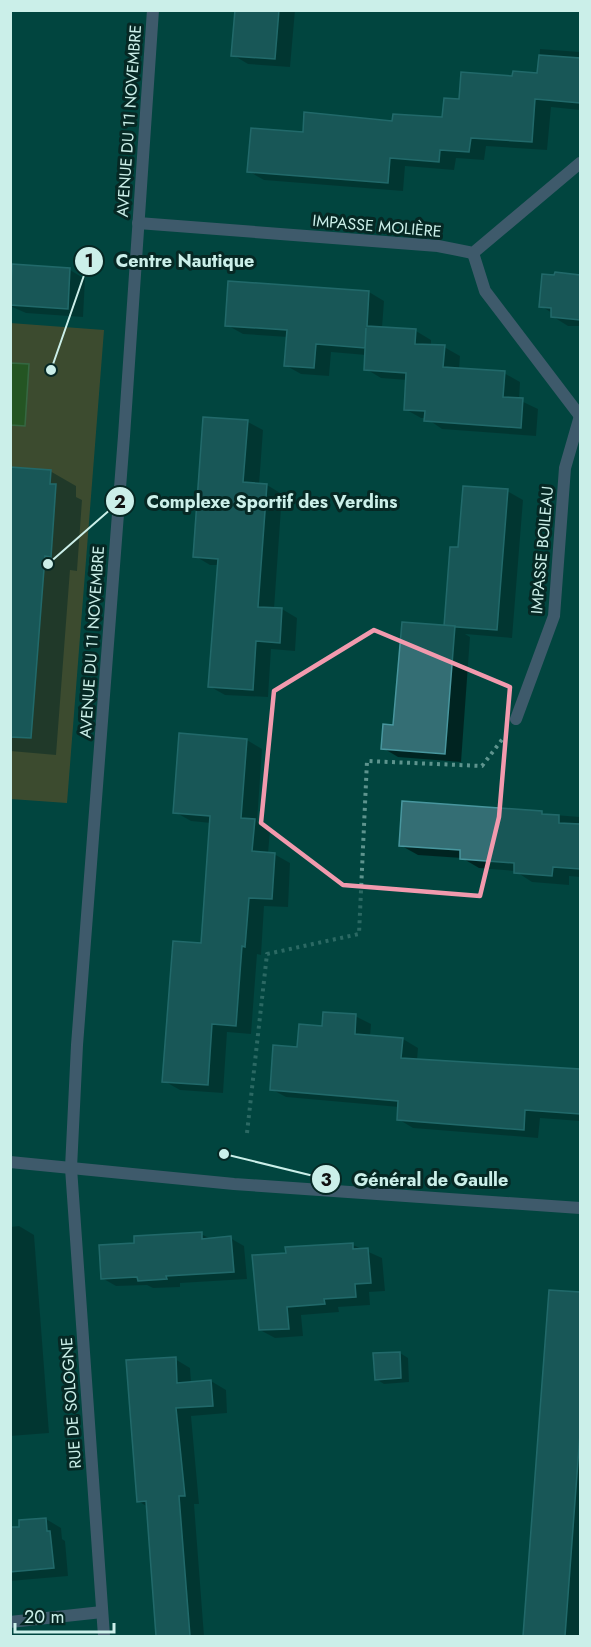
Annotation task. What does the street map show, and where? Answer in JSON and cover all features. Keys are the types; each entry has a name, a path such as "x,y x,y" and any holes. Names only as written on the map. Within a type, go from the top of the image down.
{"street":[{"name":"AVENUE DU 11 NOVEMBRE","path":"71,1168 76,1065 124,436 153,10"},
{"path":"473,253 580,163"},
{"name":"IMPASSE MOLIÈRE","path":"138,223 438,246 473,253"},
{"name":"IMPASSE BOILEAU","path":"473,253 485,291 580,416 566,468 554,616 516,719"},
{"path":"10,1162 234,1184 580,1208"},
{"name":"RUE DE SOLOGNE","path":"71,1168 104,1636"},
{"path":"10,1622 102,1612"}],"path":[{"path":"247,1133 267,954 359,934 367,761 482,766 516,719"}],"highlighted area":[{"path":"374,630 510,687 499,817 480,896 343,885 261,823 274,691"}],"shaded area":[{"path":"10,323 104,330 67,803 11,799"},
{"path":"11,363 29,364 25,426 11,425"}],"building":[{"path":"235,10 279,10 275,59 231,56"},
{"path":"539,55 580,58 580,103 535,99 532,142 471,138 469,152 440,150 439,162 390,158 388,183 247,172 251,128 303,132 304,112 392,121 393,114 442,117 444,98 459,99 461,72 512,76 513,71 537,73"},
{"path":"12,264 70,268 68,309 10,305"},
{"path":"555,272 580,275 580,320 551,317 551,308 539,307 542,274 554,275"},
{"path":"228,281 369,291 367,326 416,329 415,344 445,345 443,367 505,371 503,397 523,398 521,428 424,421 425,411 404,410 406,373 364,370 366,328 365,348 316,344 314,368 284,366 287,330 225,326"},
{"path":"203,417 248,420 243,482 267,484 258,607 282,608 280,643 256,641 253,690 208,687 218,559 193,557"},
{"path":"10,467 51,470 50,484 56,484 51,557 45,556 31,738 10,737"},
{"path":"463,486 508,489 497,630 444,626 450,547 458,547"},
{"path":"402,622 455,626 445,754 381,749 383,724 393,725"},
{"path":"179,733 247,739 241,818 255,819 252,851 275,853 272,899 249,898 245,947 242,946 236,1026 212,1024 208,1085 162,1082 173,941 201,943 210,816 173,813"},
{"path":"402,801 542,811 542,814 559,815 559,823 580,824 580,869 553,867 552,876 514,873 514,863 460,859 460,850 399,846"},
{"path":"323,1012 356,1014 355,1034 403,1038 401,1058 580,1069 580,1114 525,1110 524,1130 397,1120 398,1101 270,1090 273,1045 297,1047 299,1024 322,1026"},
{"path":"202,1232 202,1239 231,1236 234,1272 166,1276 167,1279 138,1281 137,1277 101,1279 99,1245 134,1243 134,1236"},
{"path":"353,1243 353,1249 368,1248 371,1283 355,1284 356,1297 324,1299 325,1304 287,1307 289,1329 259,1330 252,1255 286,1253 285,1247"},
{"path":"549,1290 580,1292 580,1434 565,1636 523,1636"},
{"path":"400,1352 401,1378 375,1380 373,1353"},
{"path":"176,1357 177,1383 211,1380 213,1406 176,1408 185,1496 179,1496 190,1636 156,1636 146,1501 137,1502 126,1360"},
{"path":"46,1518 47,1531 50,1531 54,1568 10,1572 10,1527 19,1527 19,1520"}],"place":[{"name":"Centre Nautique","path":"51,370"},
{"name":"Complexe Sportif des Verdins","path":"48,564"},
{"name":"Général de Gaulle","path":"224,1154"}]}
